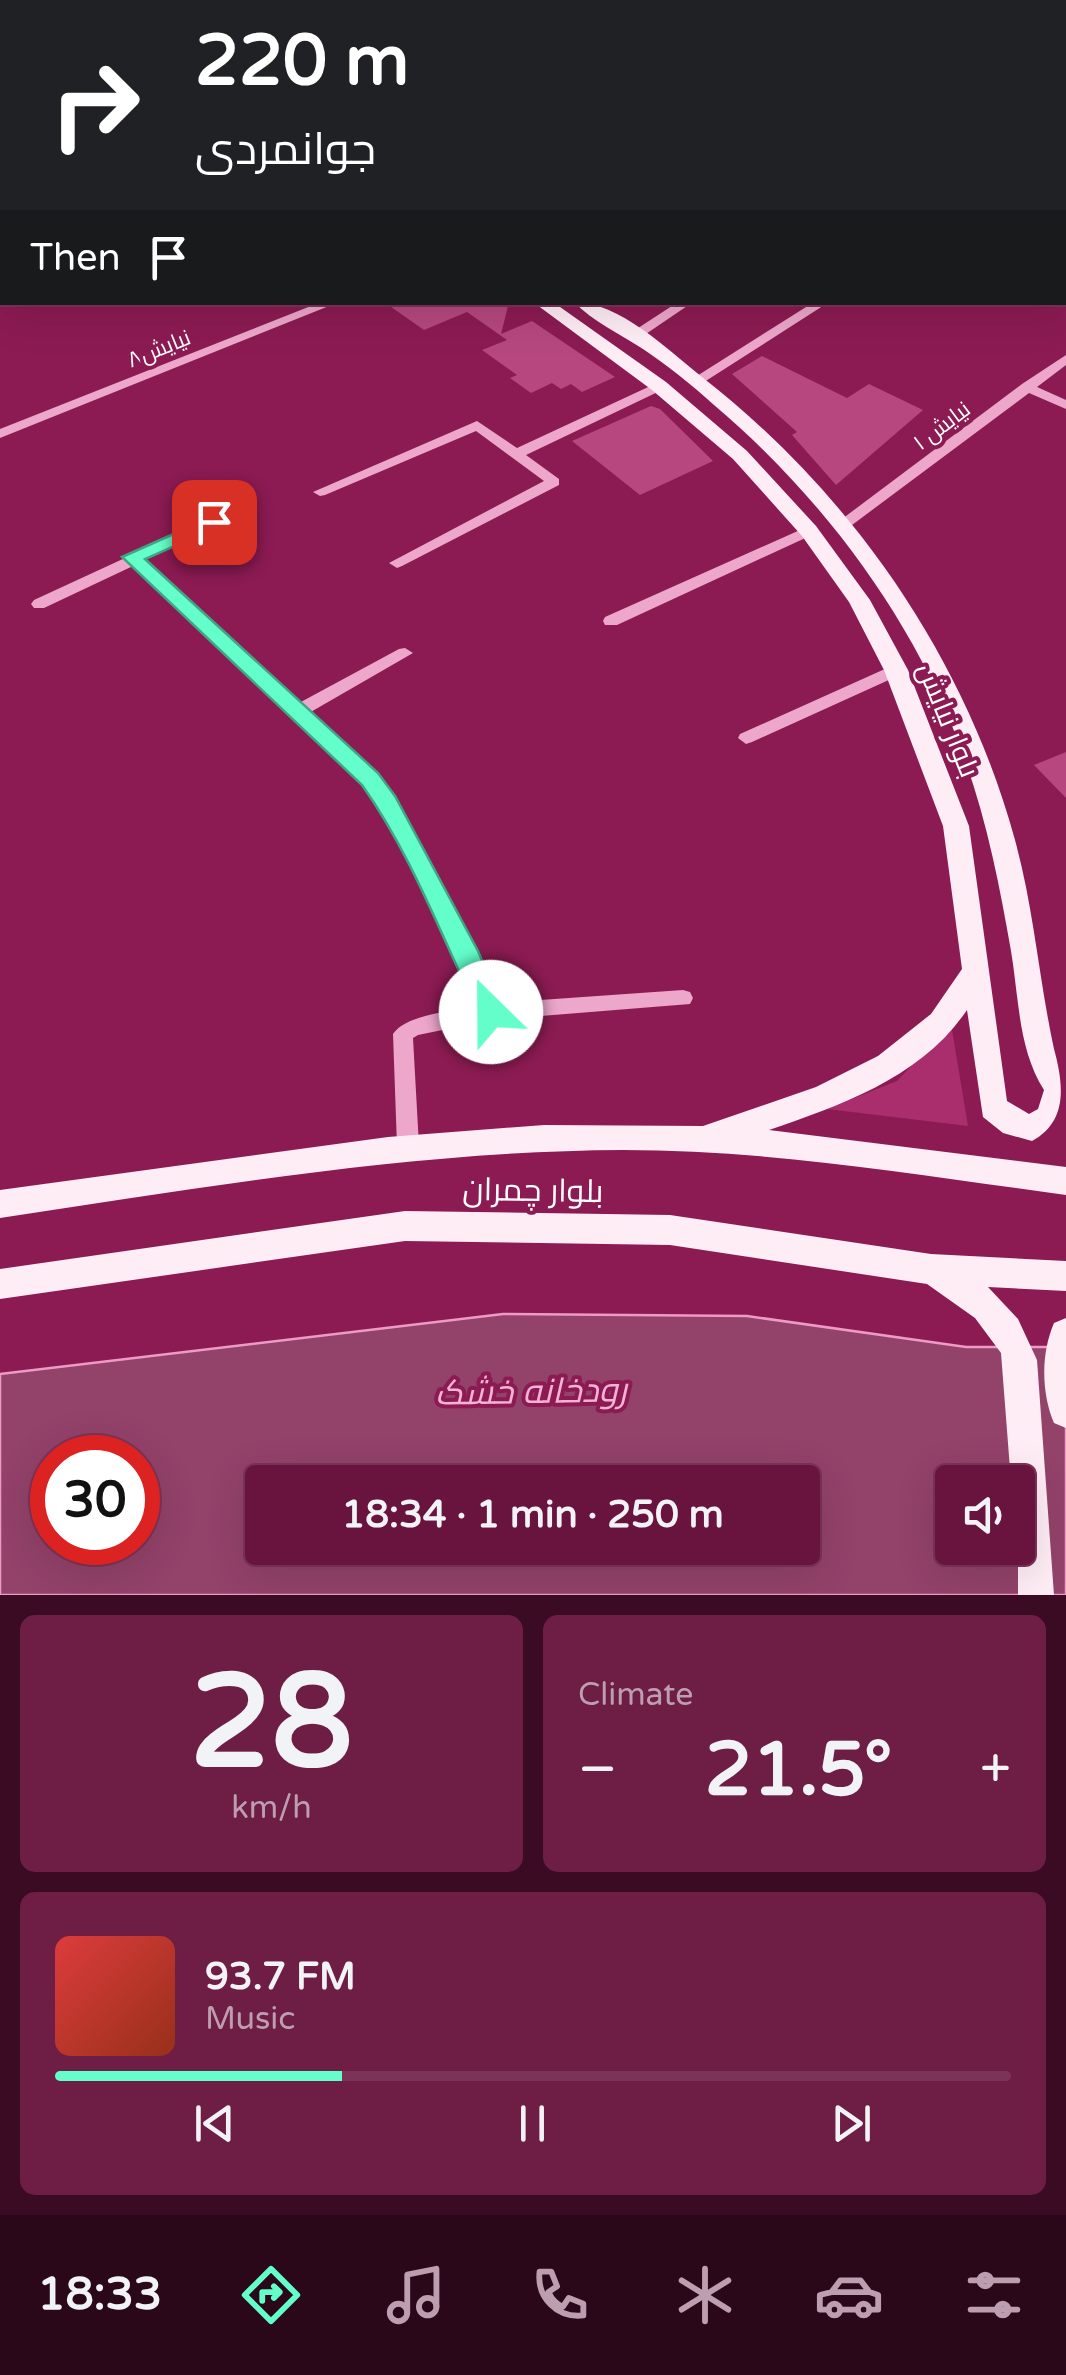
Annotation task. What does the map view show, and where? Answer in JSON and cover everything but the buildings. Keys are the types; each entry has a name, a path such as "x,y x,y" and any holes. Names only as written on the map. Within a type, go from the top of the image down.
{"main road":[{"name":"بلوار نیایش","path":"545,305 659,386 740,455 808,531 859,600 896,670 934,760 958,840 994,1108 1014,1124 1032,1128 1050,1118 1062,1092 1042,1058 1002,838 978,760 932,662 895,595 843,525 769,446 696,381 636,335 587,305"},
{"path":"958,840 1002,838"},
{"path":"697,1141 870,1076 940,1024 976,970"},
{"name":"بلوار چمران","path":"0,1204 408,1146 624,1136 828,1148 1066,1180"},
{"name":"بلوار چمران","path":"0,1284 405,1226 670,1230 931,1268 1066,1276"},
{"path":"931,1268 975,1294 1012,1334 1020,1360 1036,1595"},
{"path":"1066,1334 1060,1352 1066,1411"}],"street":[{"name":"نیایش۸","path":"0,434 325,305"},
{"path":"636,335 682,305"},
{"path":"696,381 818,305"},
{"name":"نیایش ۱","path":"843,525 1066,359"},
{"path":"516,454 659,386"},
{"path":"1027,387 1066,405"},
{"path":"320,492 477,425 554,482 397,562"},
{"path":"38,604 214,522"},
{"path":"611,621 808,531"},
{"path":"132,557 379,790 465,951 491,1012"},
{"path":"297,712 405,653"},
{"path":"746,738 896,670"},
{"path":"408,1146 403,1034 412,1028 491,1012 683,998"}],"shaded area":[{"path":"951,1024 968,1126 827,1109 897,1081"}],"water":[{"name":"رودخانه خشک","path":"503,1314 747,1316 966,1347 1066,1347 1066,1595 0,1595 0,1374"}],"route":[{"path":"214,522 132,557 370,779 465,951 491,1012"}]}
